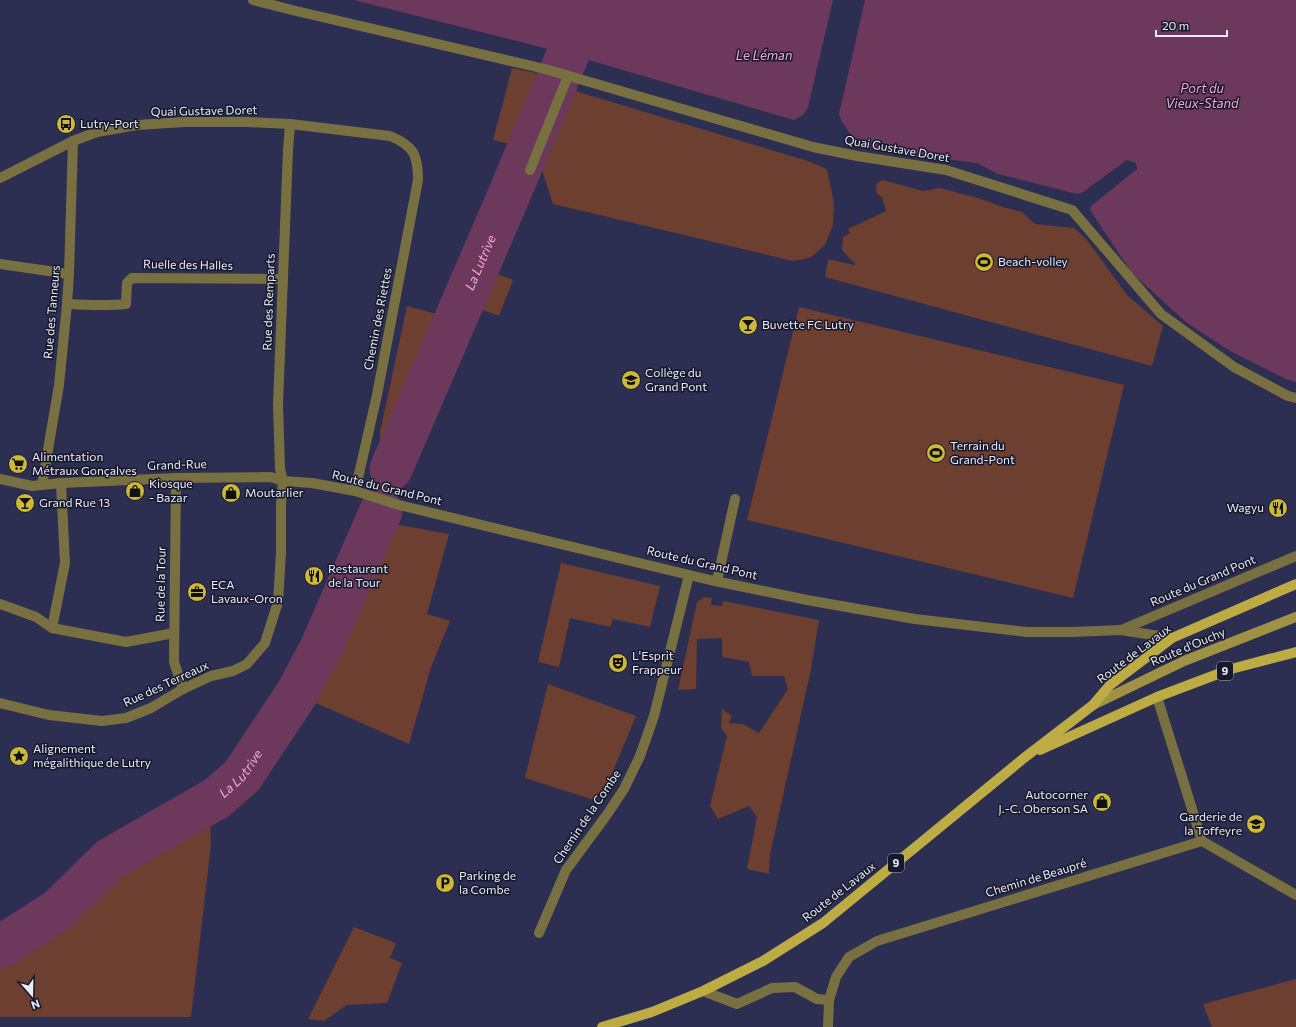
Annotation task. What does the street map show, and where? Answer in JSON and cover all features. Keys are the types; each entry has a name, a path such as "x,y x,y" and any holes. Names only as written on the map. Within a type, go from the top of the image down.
{"main road":[{"name":"Route de Lavaux","path":"602,1027 652,1012 703,991 763,961 823,923 1024,758 1093,705 1110,685 1172,638 1296,584"},
{"name":"Route d'Ouchy","path":"1093,705 1184,661 1296,617"},
{"name":"Route de Lavaux","path":"1024,758 1157,697 1231,669 1296,652"}],"street":[{"name":"Quai Gustave Doret","path":"253,0 545,69 813,147 857,156 946,170 1072,210 1161,314 1234,367 1288,396 1296,398"},
{"path":"530,170 568,76"},
{"name":"Quai Gustave Doret","path":"0,178 73,141 97,132 137,125 184,122 248,122 290,124 390,136 404,142 414,152"},
{"name":"Rue des Remparts","path":"283,481 280,469 278,404 290,124"},
{"name":"Rue des Tanneurs","path":"42,485 59,385 67,304 73,141"},
{"name":"Chemin des Riettes","path":"355,491 377,395 418,180 418,166 414,152"},
{"path":"0,264 69,274"},
{"name":"Ruelle des Halles","path":"67,304 126,308 127,283 132,278 283,279"},
{"name":"Grand-Rue","path":"0,480 32,486 61,483 176,478 271,477 283,481"},
{"name":"Rue de la Tour","path":"176,478 174,662 183,689"},
{"name":"Route du Grand Pont","path":"283,481 312,483 355,491 399,505 689,575 807,600 915,619 1026,632 1121,630 1172,638"},
{"name":"Rue des Terreaux","path":"0,703 49,715 102,721 126,718 151,708 183,689 211,676 233,670 247,664 265,643 278,602 283,481"},
{"path":"52,628 64,563 61,483"},
{"path":"717,581 735,498"},
{"name":"Route du Grand Pont","path":"1121,630 1296,556"},
{"name":"Chemin de la Combe","path":"539,933 566,870 606,816 624,788 640,756 654,716 689,575"},
{"path":"0,604 36,617 52,628 126,642 174,633"},
{"path":"1157,697 1202,841 1296,896"},
{"name":"Chemin de Beaupré","path":"828,1027 829,1000 836,977 849,957 877,941 1202,841"},
{"path":"703,991 737,1004 772,988 795,987 817,999 829,1000"}],"shaded area":[{"path":"512,68 541,74 517,146 493,140"},
{"path":"572,90 808,161 827,169 834,203 833,225 825,245 810,258 793,261 553,204 541,167"},
{"path":"883,180 923,191 940,188 1022,212 1035,224 1074,228 1087,240 1127,295 1163,326 1152,366 825,277 828,259 854,265 855,263 842,250 843,237 850,233 848,229 886,211 882,197 877,194 876,187 877,183"},
{"path":"487,270 513,280 499,316 472,306"},
{"path":"407,306 448,317 414,396 385,457 380,445 380,432"},
{"name":"Terrain du Grand-Pont","path":"799,307 1124,385 1073,598 747,520"},
{"path":"383,522 449,534 427,614 450,621 431,667 409,744 309,700 307,690 328,654"},
{"path":"561,563 660,586 650,627 613,619 610,627 570,618 559,667 538,662"},
{"path":"704,597 712,598 711,605 722,606 723,601 819,620 811,669 770,855 769,874 747,869 757,817 749,806 718,819 710,806 727,736 721,728 722,709 732,716 729,723 743,724 759,733 788,689 784,676 752,676 749,662 722,657 722,638 697,639 696,689 678,690 697,602"},
{"path":"548,684 636,716 605,790 594,800 525,778"},
{"path":"210,818 211,845 191,1017 0,1017 0,959 52,928 128,868"},
{"path":"354,927 396,943 390,958 402,963 387,1003 347,1005 324,1021 308,1019"},
{"path":"1296,979 1296,1027 1212,1027 1203,1004"}],"water":[{"name":"Le Léman","path":"354,0 833,0 808,107 803,115 794,120 568,54"},
{"name":"Port du Vieux-Stand","path":"865,0 1296,0 1296,382 1286,379 1230,351 1187,323 1132,273 1090,210 1091,206 1137,169 1136,163 1127,160 1083,192 1077,194 998,174 977,163 919,157 860,144 851,135 842,122 839,114"}],"waterway":[{"name":"La Lutrive","path":"391,469 568,54"},
{"name":"La Lutrive","path":"0,947 58,910 110,859 217,798 242,776 297,693 321,648 381,511"}],"place":[{"name":"Lutry-Port","path":"66,124"},
{"name":"Beach-volley","path":"984,262"},
{"name":"Buvette FC Lutry","path":"748,325"},
{"name":"Collège du Grand Pont","path":"631,380"},
{"name":"Terrain du Grand-Pont","path":"936,453"},
{"name":"Alimentation Métraux Gonçalves","path":"18,464"},
{"name":"Kiosque - Bazar","path":"135,491"},
{"name":"Moutarlier","path":"231,493"},
{"name":"Grand Rue 13","path":"25,503"},
{"name":"Wagyu","path":"1278,508"},
{"name":"Restaurant de la Tour","path":"314,576"},
{"name":"ECA Lavaux-Oron","path":"197,592"},
{"name":"L'Esprit Frappeur","path":"618,663"},
{"name":"Alignement mégalithique de Lutry","path":"19,756"},
{"name":"Autocorner J.-C. Oberson SA","path":"1102,802"},
{"name":"Garderie de la Toffeyre","path":"1256,824"},
{"name":"Parking de la Combe","path":"445,883"}]}
